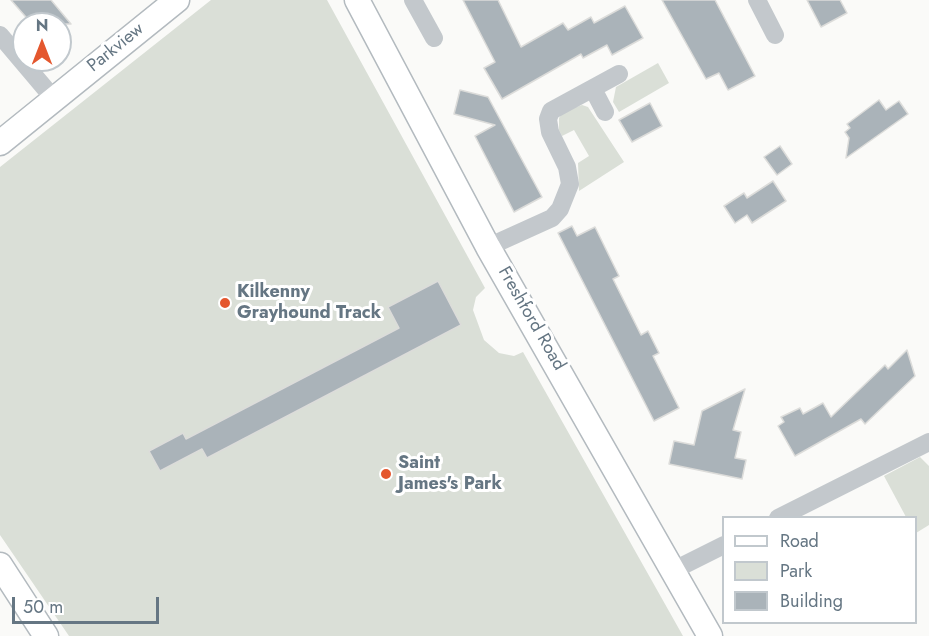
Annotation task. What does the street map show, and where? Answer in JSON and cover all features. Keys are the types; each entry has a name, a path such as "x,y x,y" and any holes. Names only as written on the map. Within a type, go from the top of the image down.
{"main road":[{"name":"Parkview","path":"0,143 177,0"},
{"name":"Freshford Road","path":"357,0 488,247 710,636"},
{"path":"0,565 46,636"}],"street":[{"path":"413,0 434,38"},
{"path":"757,0 775,35"},
{"path":"0,35 54,99"},
{"path":"488,247 552,218 560,209 570,184 567,167 550,132 548,119 551,111 619,74"},
{"path":"593,89 605,112"},
{"path":"782,516 929,442"},
{"path":"674,570 722,546"}],"green space":[{"path":"211,0 327,0 485,288 476,297 473,310 484,340 499,353 514,356 523,352 683,636 69,636 0,535 0,167"},
{"path":"658,63 669,83 619,112 613,102 616,87"},
{"path":"582,105 588,107 624,162 579,191 578,163 589,156 574,130 562,136 559,130 559,118 563,112"},
{"path":"920,457 929,466 929,525 917,532 917,516 905,516 884,476"}],"building":[{"path":"11,0 51,0 61,12 22,12"},
{"path":"463,0 498,0 521,47 563,23 568,30 591,17 594,23 625,6 643,38 612,55 607,45 583,58 581,54 502,99 484,68 495,62"},
{"path":"662,0 715,0 755,76 728,90 719,73 706,79"},
{"path":"807,0 840,0 847,13 821,27"},
{"path":"460,90 488,97 542,197 514,212 475,136 495,125 454,114"},
{"path":"879,100 886,110 899,101 908,114 846,158 849,138 845,132 850,128 847,124"},
{"path":"650,103 662,126 632,142 619,120"},
{"path":"780,146 792,164 777,175 764,157"},
{"path":"773,181 786,201 752,223 747,215 735,223 724,206 744,193 747,198"},
{"path":"572,226 577,236 595,227 619,276 613,279 641,335 648,331 659,353 653,356 679,408 654,421 558,233"},
{"path":"438,281 461,325 207,458 202,449 160,471 149,451 183,433 186,439 399,328 388,307"},
{"path":"907,350 915,376 865,424 861,419 795,456 778,426 784,422 781,417 800,408 803,414 823,403 831,417 885,365 888,369"},
{"path":"745,389 733,430 741,432 735,458 746,460 742,479 669,464 674,441 694,445 702,411"}],"place":[{"name":"Kilkenny Grayhound Track","path":"225,303"},
{"name":"Saint James's Park","path":"386,474"}]}
